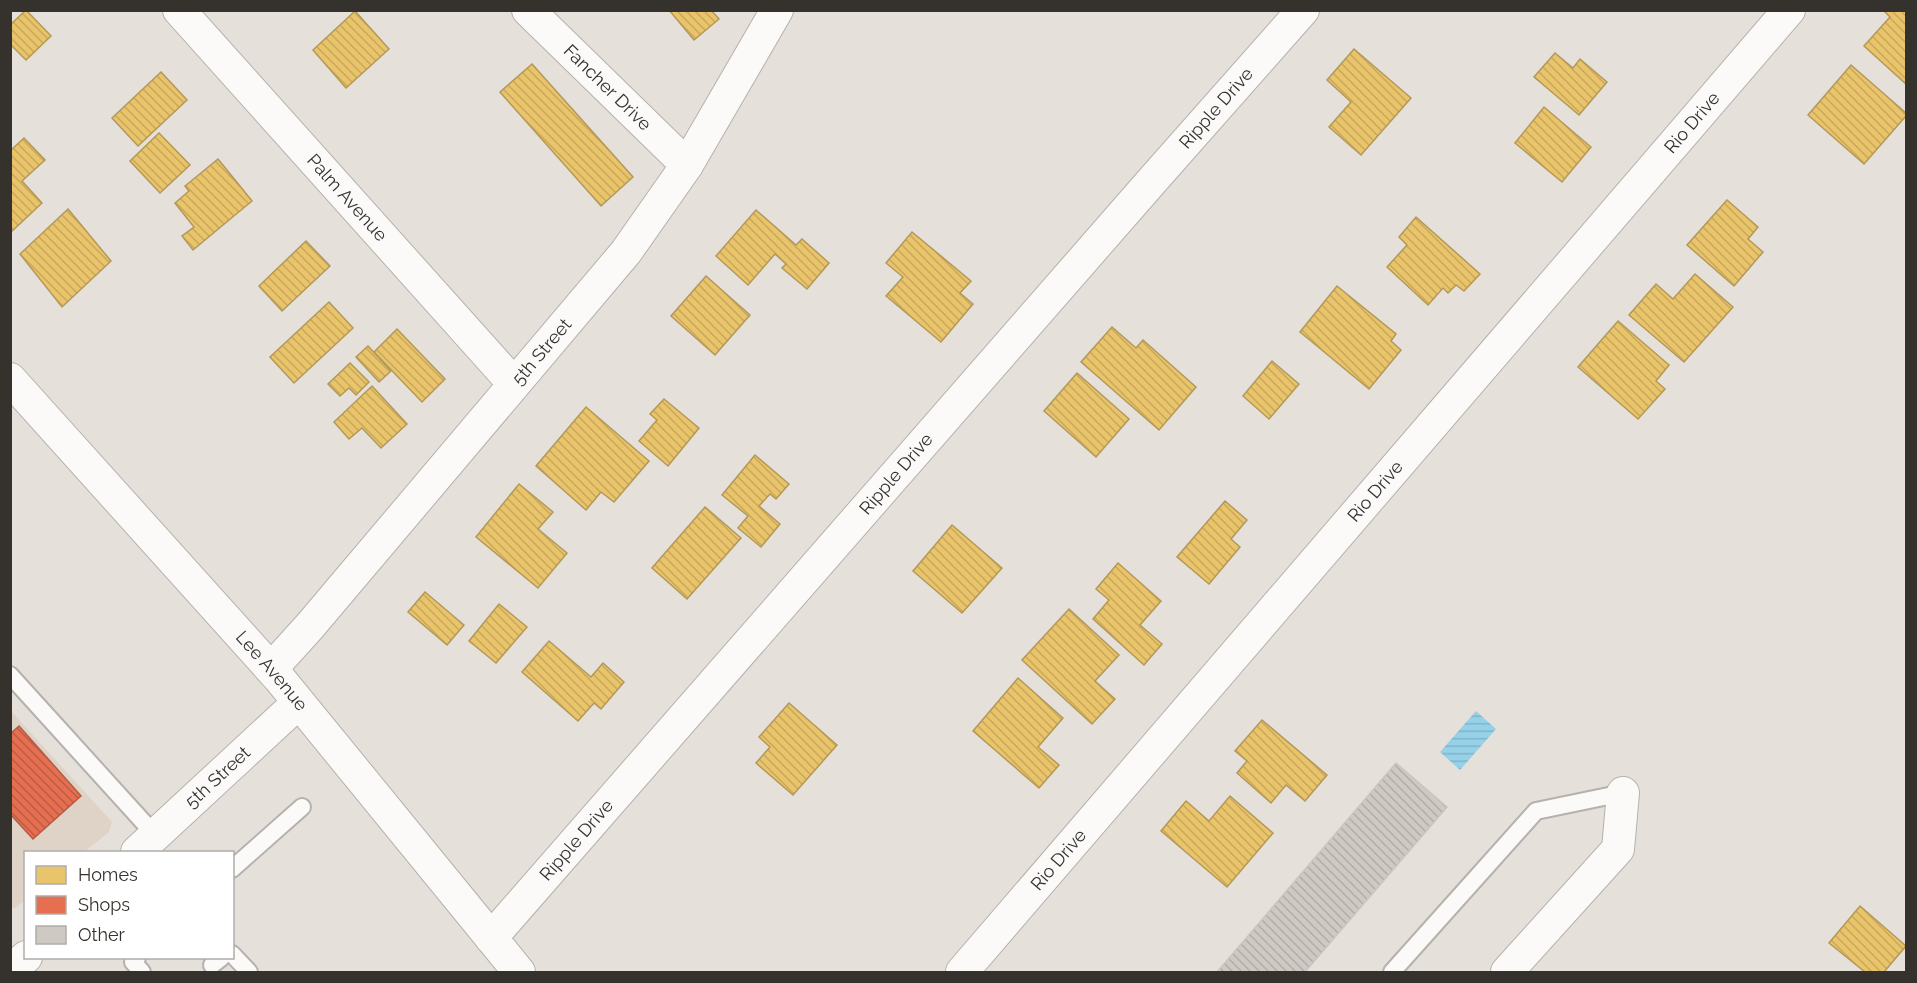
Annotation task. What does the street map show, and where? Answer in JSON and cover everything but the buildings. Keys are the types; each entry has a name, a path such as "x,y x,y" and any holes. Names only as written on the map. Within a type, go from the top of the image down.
{"street":[{"name":"Palm Avenue","path":"179,10 514,384"},
{"name":"Fancher Drive","path":"528,10 687,165"},
{"name":"5th Street","path":"271,669 310,626 626,252 687,165 777,10"},
{"name":"Ripple Drive","path":"491,938 1303,10"},
{"name":"Rio Drive","path":"963,972 1777,15"},
{"name":"Lee Avenue","path":"10,379 271,669 519,972"},
{"name":"5th Street","path":"144,848 298,703"},
{"path":"1507,972 1618,849 1623,793"},
{"path":"10,971 24,959"}],"lane":[{"path":"10,675 144,848"},
{"path":"1392,972 1536,811 1623,793"},
{"path":"234,867 302,807"},
{"path":"234,956 249,972"},
{"path":"135,959 133,962 142,972"}],"shaded area":[{"path":"10,710 112,822 109,832 85,851 24,851 24,901 15,908 11,908"}],"water":[{"path":"1476,711 1496,729 1460,770 1440,752"}]}
